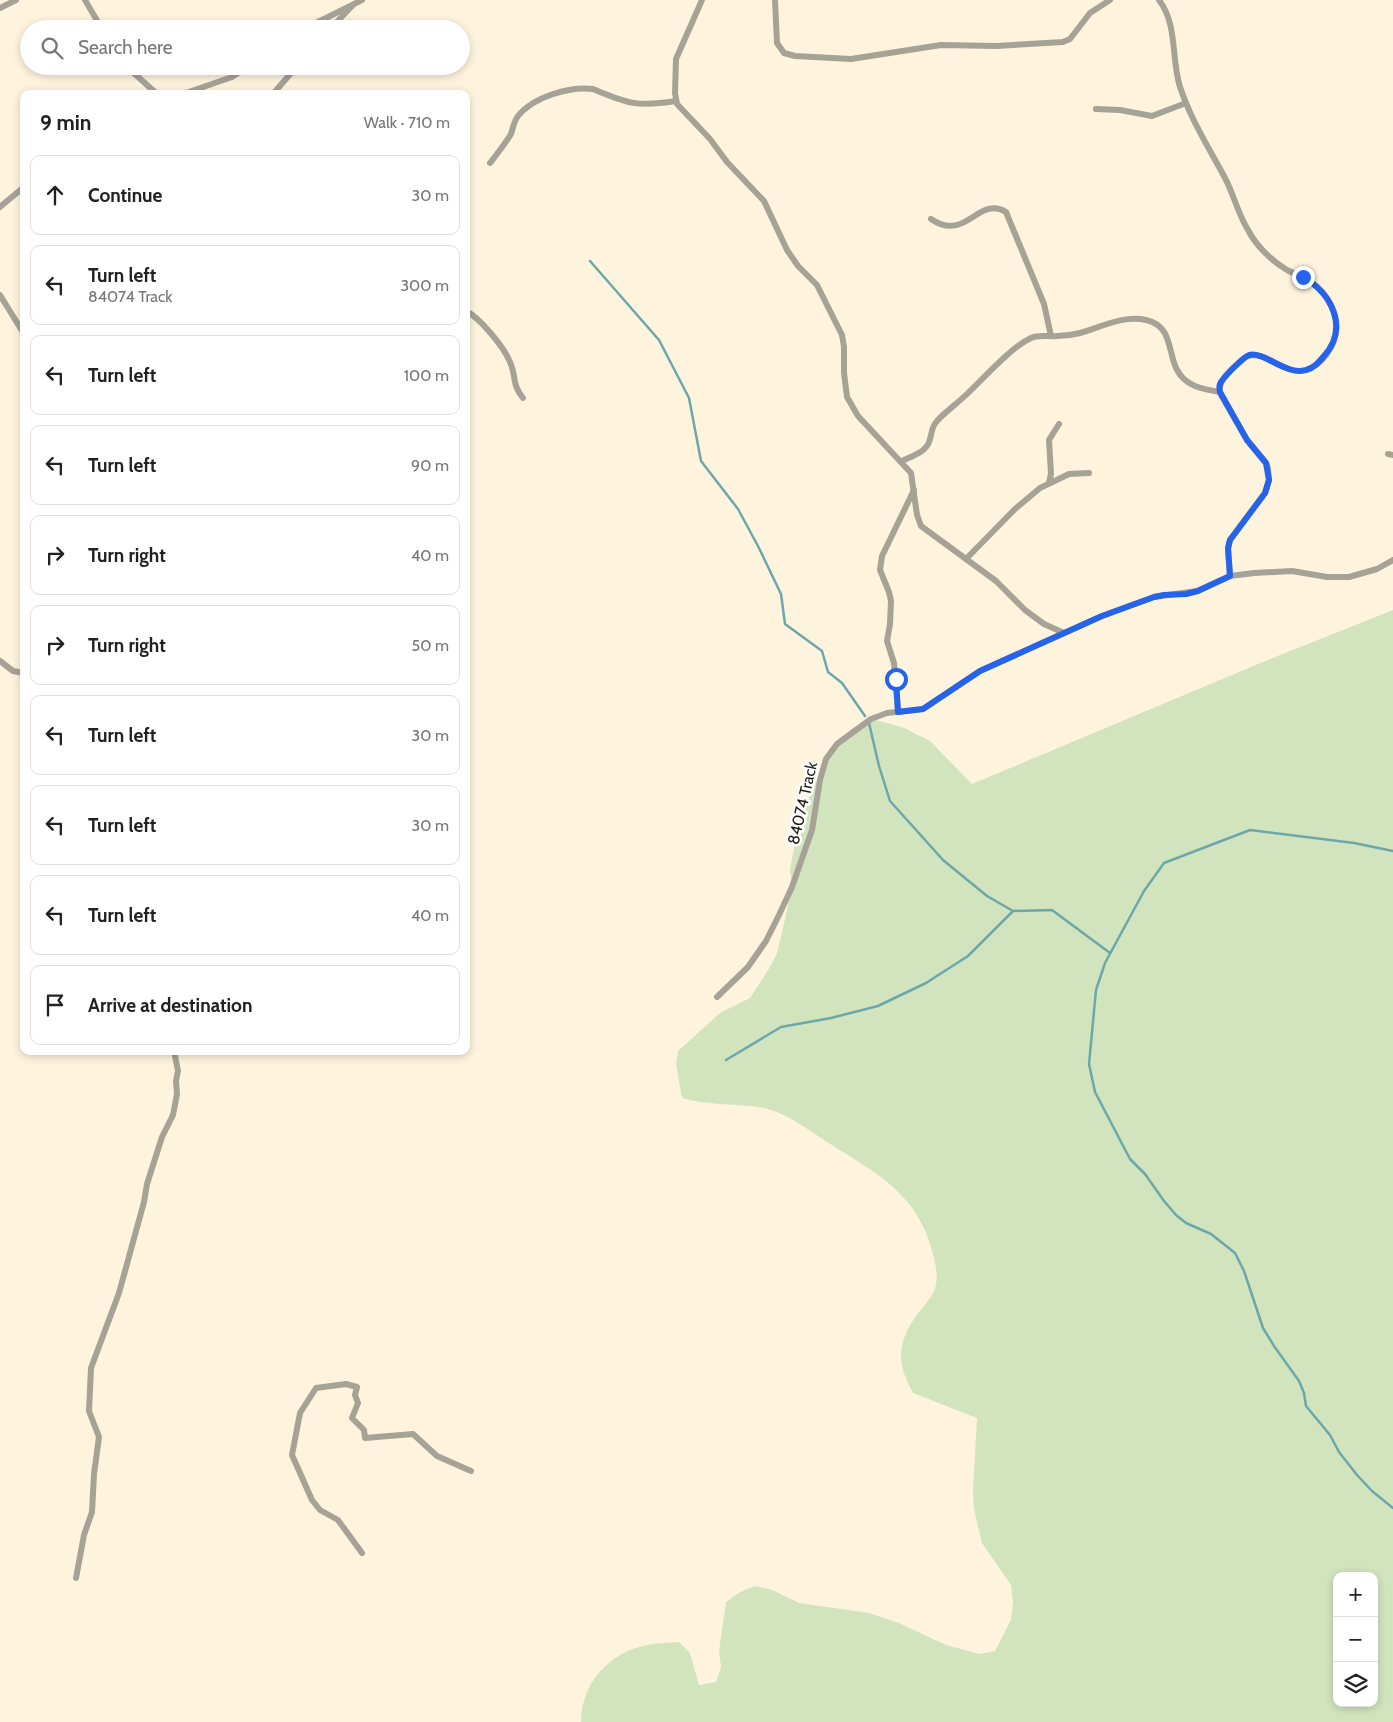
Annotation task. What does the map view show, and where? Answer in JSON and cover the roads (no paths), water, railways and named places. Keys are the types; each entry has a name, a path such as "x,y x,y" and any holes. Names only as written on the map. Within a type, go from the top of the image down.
{"street":[{"path":"0,8 16,0"},
{"path":"85,0 97,20"},
{"path":"702,0 676,59 676,101 685,114 710,139 727,162 764,201 787,250 798,266 817,285 842,335 845,387 851,406 911,473 917,516 921,526 996,581 1025,610 1044,624 1064,633"},
{"path":"775,0 777,43 784,53 795,56 851,59 941,45 996,46 1063,42 1070,39 1090,13 1110,0"},
{"path":"1158,0 1164,7 1171,26 1179,85 1204,144 1226,180 1240,217 1250,235 1263,252 1287,270 1303,277 1321,290 1330,304 1336,322 1334,342 1329,351 1315,366 1301,371 1287,369 1260,356 1251,355 1246,357 1219,386 1220,392 1247,440 1266,463 1269,474 1265,493 1230,540 1228,548 1230,576"},
{"path":"322,20 359,1"},
{"path":"339,20 359,1"},
{"path":"136,75 153,90"},
{"path":"195,90 235,75"},
{"path":"276,90 289,75"},
{"path":"490,163 507,141 517,116 548,96 587,88 631,104 654,104 676,101"},
{"path":"1096,109 1120,110 1152,116 1186,103"},
{"path":"0,207 20,190"},
{"path":"931,219 943,225 956,226 968,222 988,208 996,208 1006,212 1009,215 1044,304 1051,336"},
{"path":"0,295 20,328"},
{"path":"470,313 474,315 506,352 516,390 523,398"},
{"path":"902,461 926,448 930,442 934,424 965,397 1000,362 1031,338 1039,336 1074,334 1113,321 1137,319 1150,321 1160,326 1167,335 1174,366 1184,380 1199,388 1220,392"},
{"path":"1049,483 1051,474 1049,440 1060,424"},
{"path":"966,559 1015,508 1049,483 1069,474 1089,473"},
{"path":"898,712 894,663 887,641 891,601 882,578 880,566 882,556 914,489"},
{"name":"84074 Track","path":"717,997 748,967 766,941 792,887 812,830 820,780 826,759 837,744 871,719 887,713 923,709 980,671 1102,616 1154,597 1198,591 1230,576 1278,571 1307,573 1327,577 1349,577 1377,569 1393,560"},
{"path":"0,660 14,671 20,672"},
{"path":"76,1578 84,1535 92,1512 94,1474 99,1437 89,1411 91,1368 119,1293 144,1202 147,1184 162,1137 173,1116 177,1094 176,1081 178,1071 175,1055"},
{"path":"362,1553 338,1520 320,1510 312,1500 292,1455 300,1413 316,1388 346,1384 357,1388 355,1395 358,1402 352,1418 364,1430 364,1438 413,1434 437,1456 471,1471"}],"waterway":[{"path":"590,261 659,340 689,398 701,461 738,509 759,548 781,594 785,624 822,651 828,672 842,683 865,716"},
{"path":"869,723 879,766 890,801 943,860 987,896 1013,911 1052,910 1110,953"},
{"path":"1393,851 1354,843 1250,830 1164,863 1144,891 1105,963 1096,990 1089,1064 1095,1092 1130,1159 1145,1174 1176,1215 1186,1223 1211,1234 1235,1253 1244,1271 1263,1328 1299,1381 1304,1393 1306,1406 1330,1435 1339,1452 1357,1475 1372,1491 1393,1508"},
{"path":"726,1060 781,1027 831,1018 878,1006 926,983 968,956 1013,911"}]}
